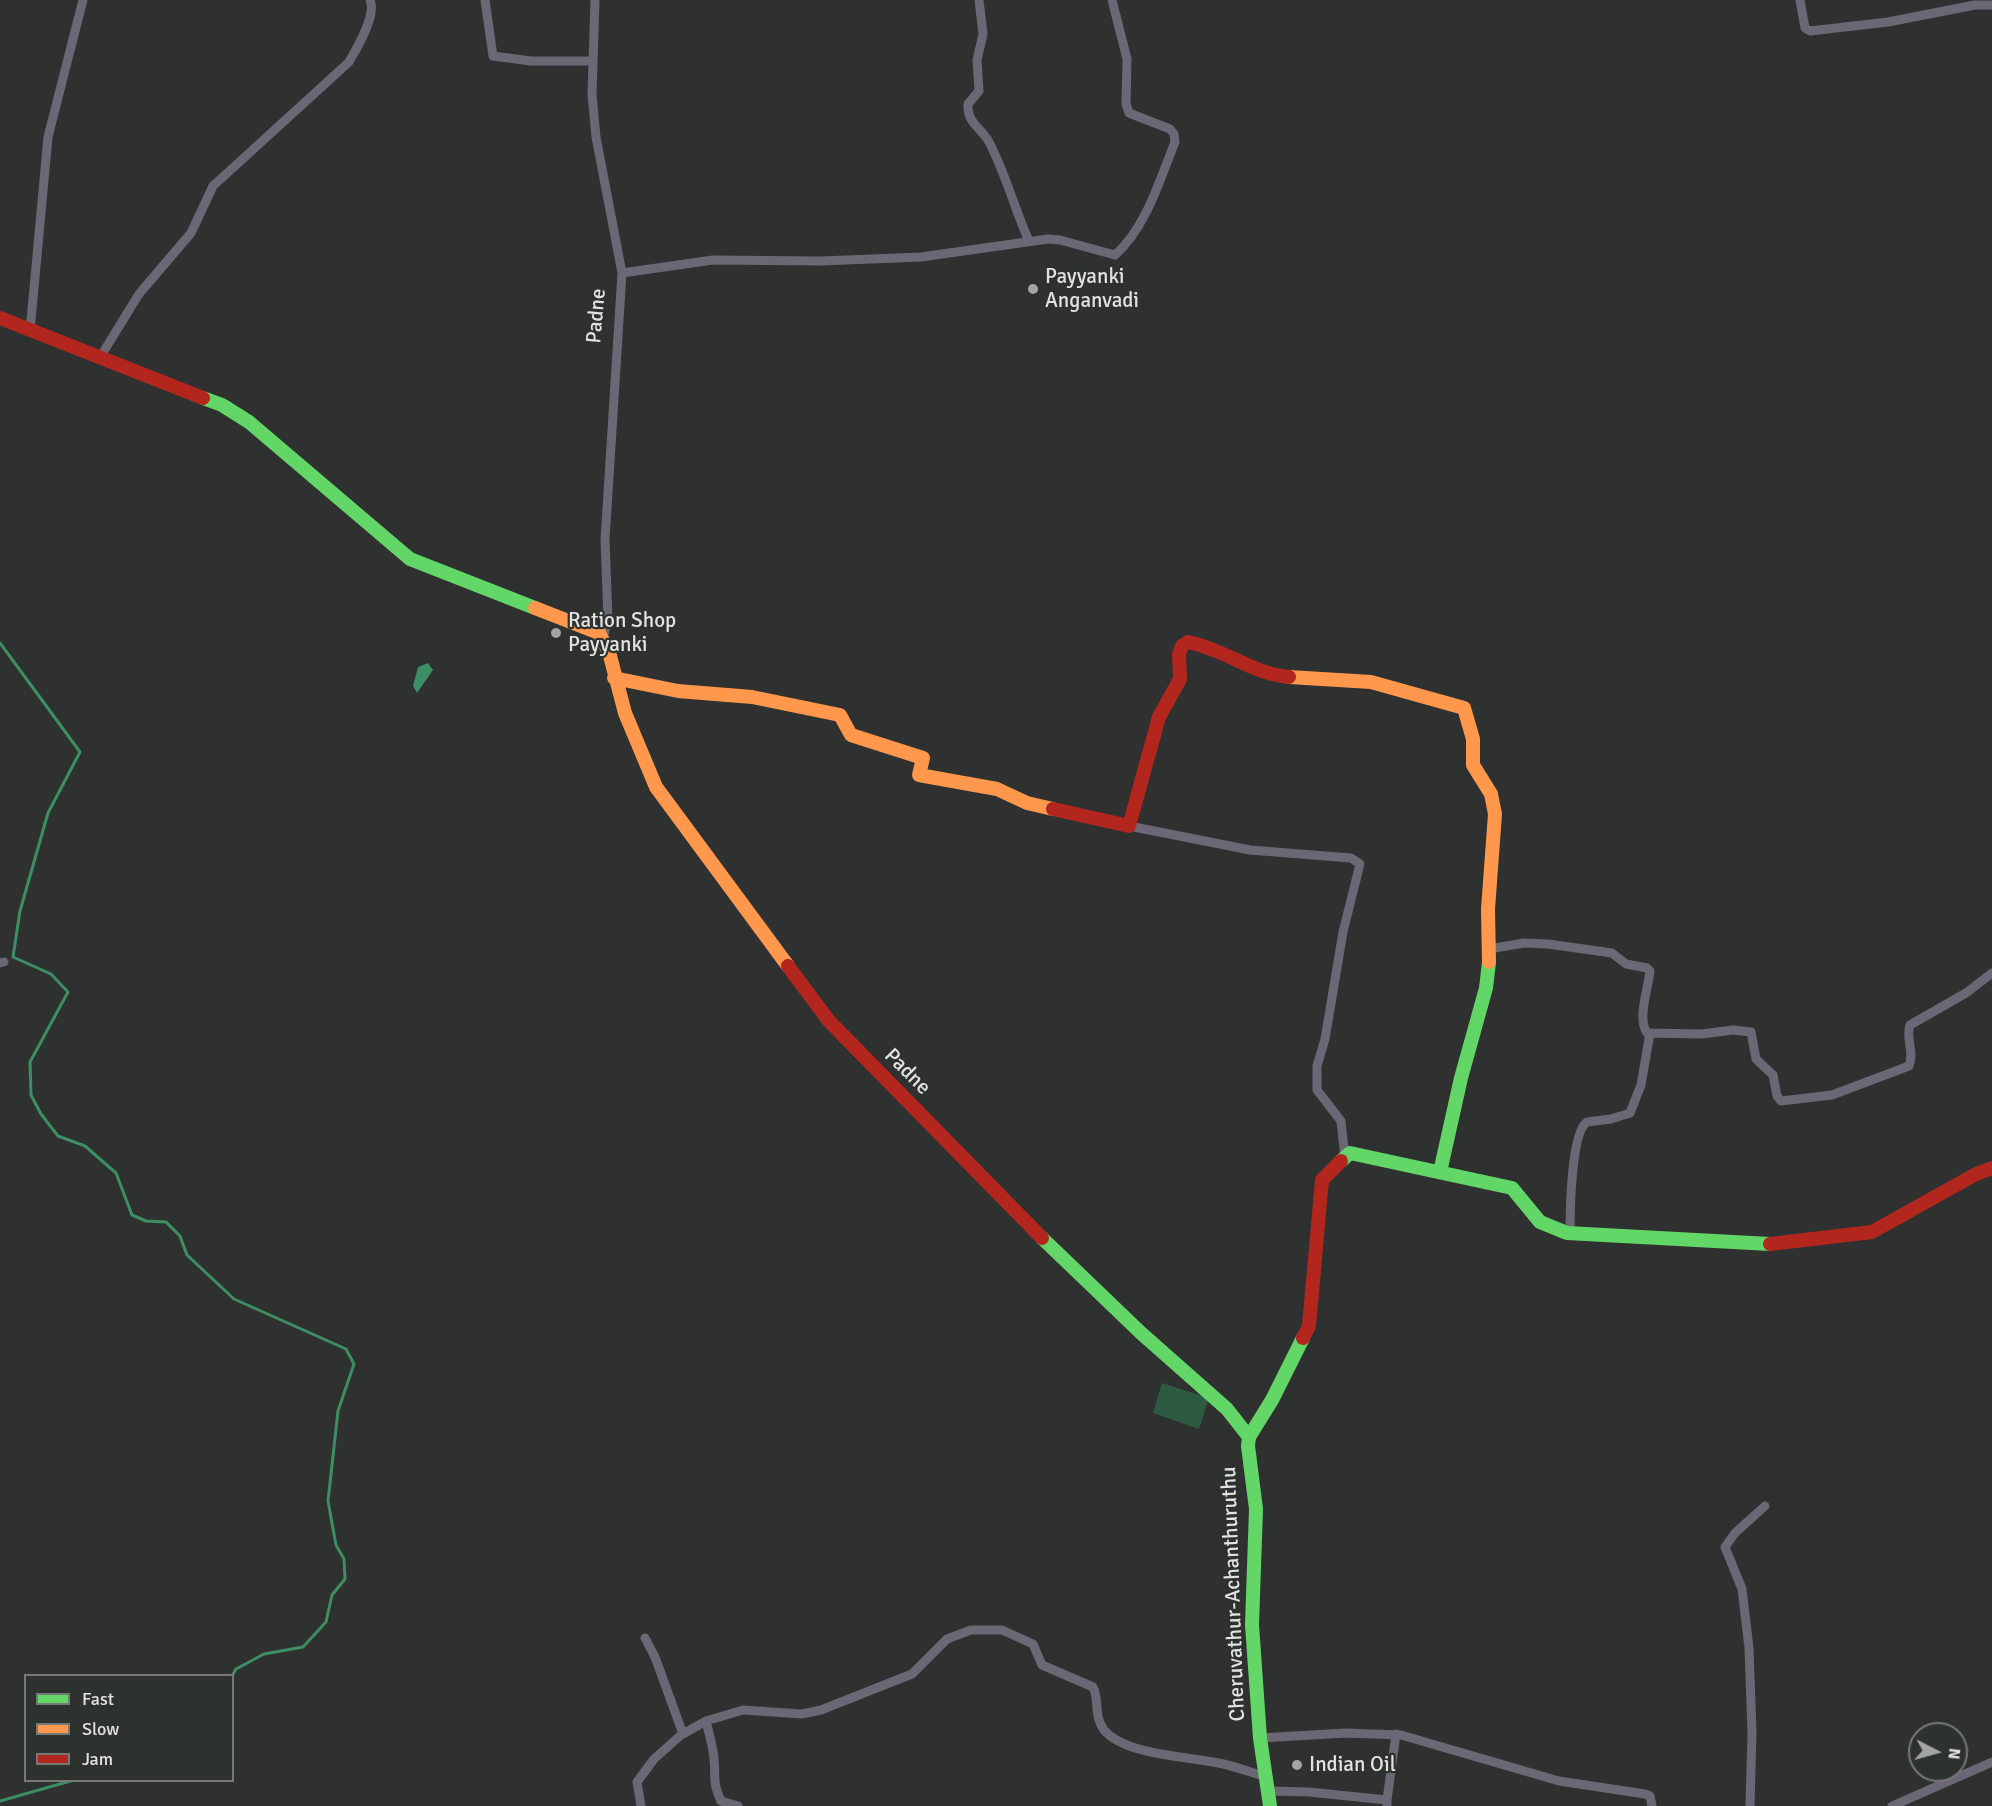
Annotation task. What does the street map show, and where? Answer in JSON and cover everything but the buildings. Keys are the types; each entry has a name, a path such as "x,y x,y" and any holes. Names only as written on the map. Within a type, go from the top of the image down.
{"main road":[{"path":"0,318 99,359 196,393 244,418 410,559 458,580 588,627 603,638"},
{"name":"Padne","path":"603,638 625,712 656,787 737,899 796,973 829,1021 993,1190 1132,1325 1227,1409 1249,1437"},
{"path":"614,678 678,691 752,697 840,715 851,735 922,758 920,775 997,789 1026,803 1130,826 1159,717 1180,679 1179,654 1182,646 1188,642 1228,654 1272,674 1300,679 1354,679 1395,686 1464,708 1473,739 1473,765 1491,794 1495,813 1488,909 1489,949 1486,988 1461,1078 1440,1172"},
{"path":"1345,1158 1350,1153 1512,1188 1540,1222 1570,1233 1779,1244 1872,1232 1976,1174 1992,1168"},
{"name":"Cheruvathur-Achanthuruthu","path":"1270,1806 1260,1738 1252,1625 1256,1509 1249,1437 1272,1400 1309,1326 1322,1180 1345,1158"}],"street":[{"path":"30,331 48,137 83,0"},
{"path":"99,359 139,294 191,233 213,186 349,62 361,43 370,14 370,0"},
{"path":"485,0 493,56 531,62 592,61"},
{"name":"Padne","path":"595,0 592,61 596,137 622,273 612,397 605,540 608,619 603,638"},
{"path":"979,0 983,34 977,60 980,82 977,96 968,104 967,113 970,122 988,141 1029,241"},
{"path":"622,273 713,260 821,261 921,258 984,250 1029,241 1060,240 1115,255 1130,240 1143,217 1175,142 1174,134 1170,129 1129,113 1126,104 1127,59 1112,0"},
{"path":"1800,0 1805,28 1810,31 1888,22 1975,5 1992,5"},
{"path":"1130,826 1250,850 1351,858 1360,864 1343,932 1325,1040 1317,1066 1317,1090 1341,1121 1344,1129 1345,1158"},
{"path":"1489,949 1524,943 1548,944 1612,953 1626,964 1647,968 1650,971 1648,994 1641,1018 1643,1028 1650,1033 1702,1034 1733,1030 1751,1032 1756,1059 1773,1074 1777,1096 1781,1101 1832,1095 1909,1066 1912,1057 1910,1025 1966,993 1992,973"},
{"path":"1570,1233 1571,1191 1580,1130 1587,1122 1630,1113 1641,1085 1650,1033"},
{"path":"1750,1806 1752,1733 1749,1648 1742,1589 1725,1547 1735,1533 1765,1506"},
{"path":"641,1806 637,1782 654,1759 683,1734 706,1721 743,1710 802,1714 821,1710 912,1674 947,1639 971,1630 1002,1630 1033,1644 1042,1665 1093,1687 1097,1695 1095,1711 1098,1718 1105,1730 1118,1741 1138,1748 1226,1765 1267,1784 1387,1803 1396,1734"},
{"path":"645,1638 655,1657 683,1734"},
{"path":"706,1721 715,1761 713,1776 717,1791 721,1801 738,1806"},
{"path":"1260,1738 1346,1733 1396,1734 1559,1781 1645,1794 1650,1796 1652,1806"},
{"path":"1893,1806 1992,1762"}],"shaded area":[{"path":"428,663 433,670 417,693 413,686 418,667"},
{"path":"1162,1383 1209,1398 1199,1429 1153,1413"}],"waterway":[{"path":"0,643 80,752 48,813 20,911 13,957 51,974 68,992 30,1062 31,1095 41,1114 58,1136 85,1146 116,1173 132,1215 146,1221 166,1222 180,1236 187,1255 234,1299 346,1349 354,1364 338,1411 328,1501 336,1545 344,1559 345,1579 332,1595 326,1622 303,1647 264,1654 236,1669 233,1674"},
{"path":"0,1801 67,1782"}],"traffic: fast":[{"path":"203,398 222,405 249,422 410,559 535,608"},
{"path":"1440,1172 1461,1078 1486,988 1489,962"},
{"path":"1341,1161 1350,1153 1512,1188 1540,1222 1567,1233 1770,1244"},
{"path":"1042,1238 1141,1333 1227,1409 1249,1437"},
{"path":"1270,1806 1260,1738 1252,1625 1256,1509 1248,1446 1249,1437 1272,1400 1303,1338"}],"traffic: slow":[{"path":"535,608 599,633 609,652 625,713 656,787 788,966"},
{"path":"1289,677 1371,682 1464,708 1473,739 1473,765 1491,794 1495,814 1488,909 1489,962"},
{"path":"614,678 678,691 752,697 840,715 851,735 923,758 919,775 997,789 1027,803 1053,809"}],"traffic: jam":[{"path":"0,318 203,398"},
{"path":"1053,809 1129,826 1159,717 1180,679 1179,654 1182,646 1188,642 1214,650 1263,671 1289,677"},
{"path":"788,966 829,1021 1042,1238"},
{"path":"1303,1338 1309,1326 1322,1180 1341,1161"},
{"path":"1770,1244 1872,1232 1976,1174 1992,1168"}],"place":[{"name":"Payyanki Anganvadi","path":"1033,289"},
{"name":"Ration Shop Payyanki","path":"556,633"},
{"name":"Indian Oil","path":"1297,1765"}]}
